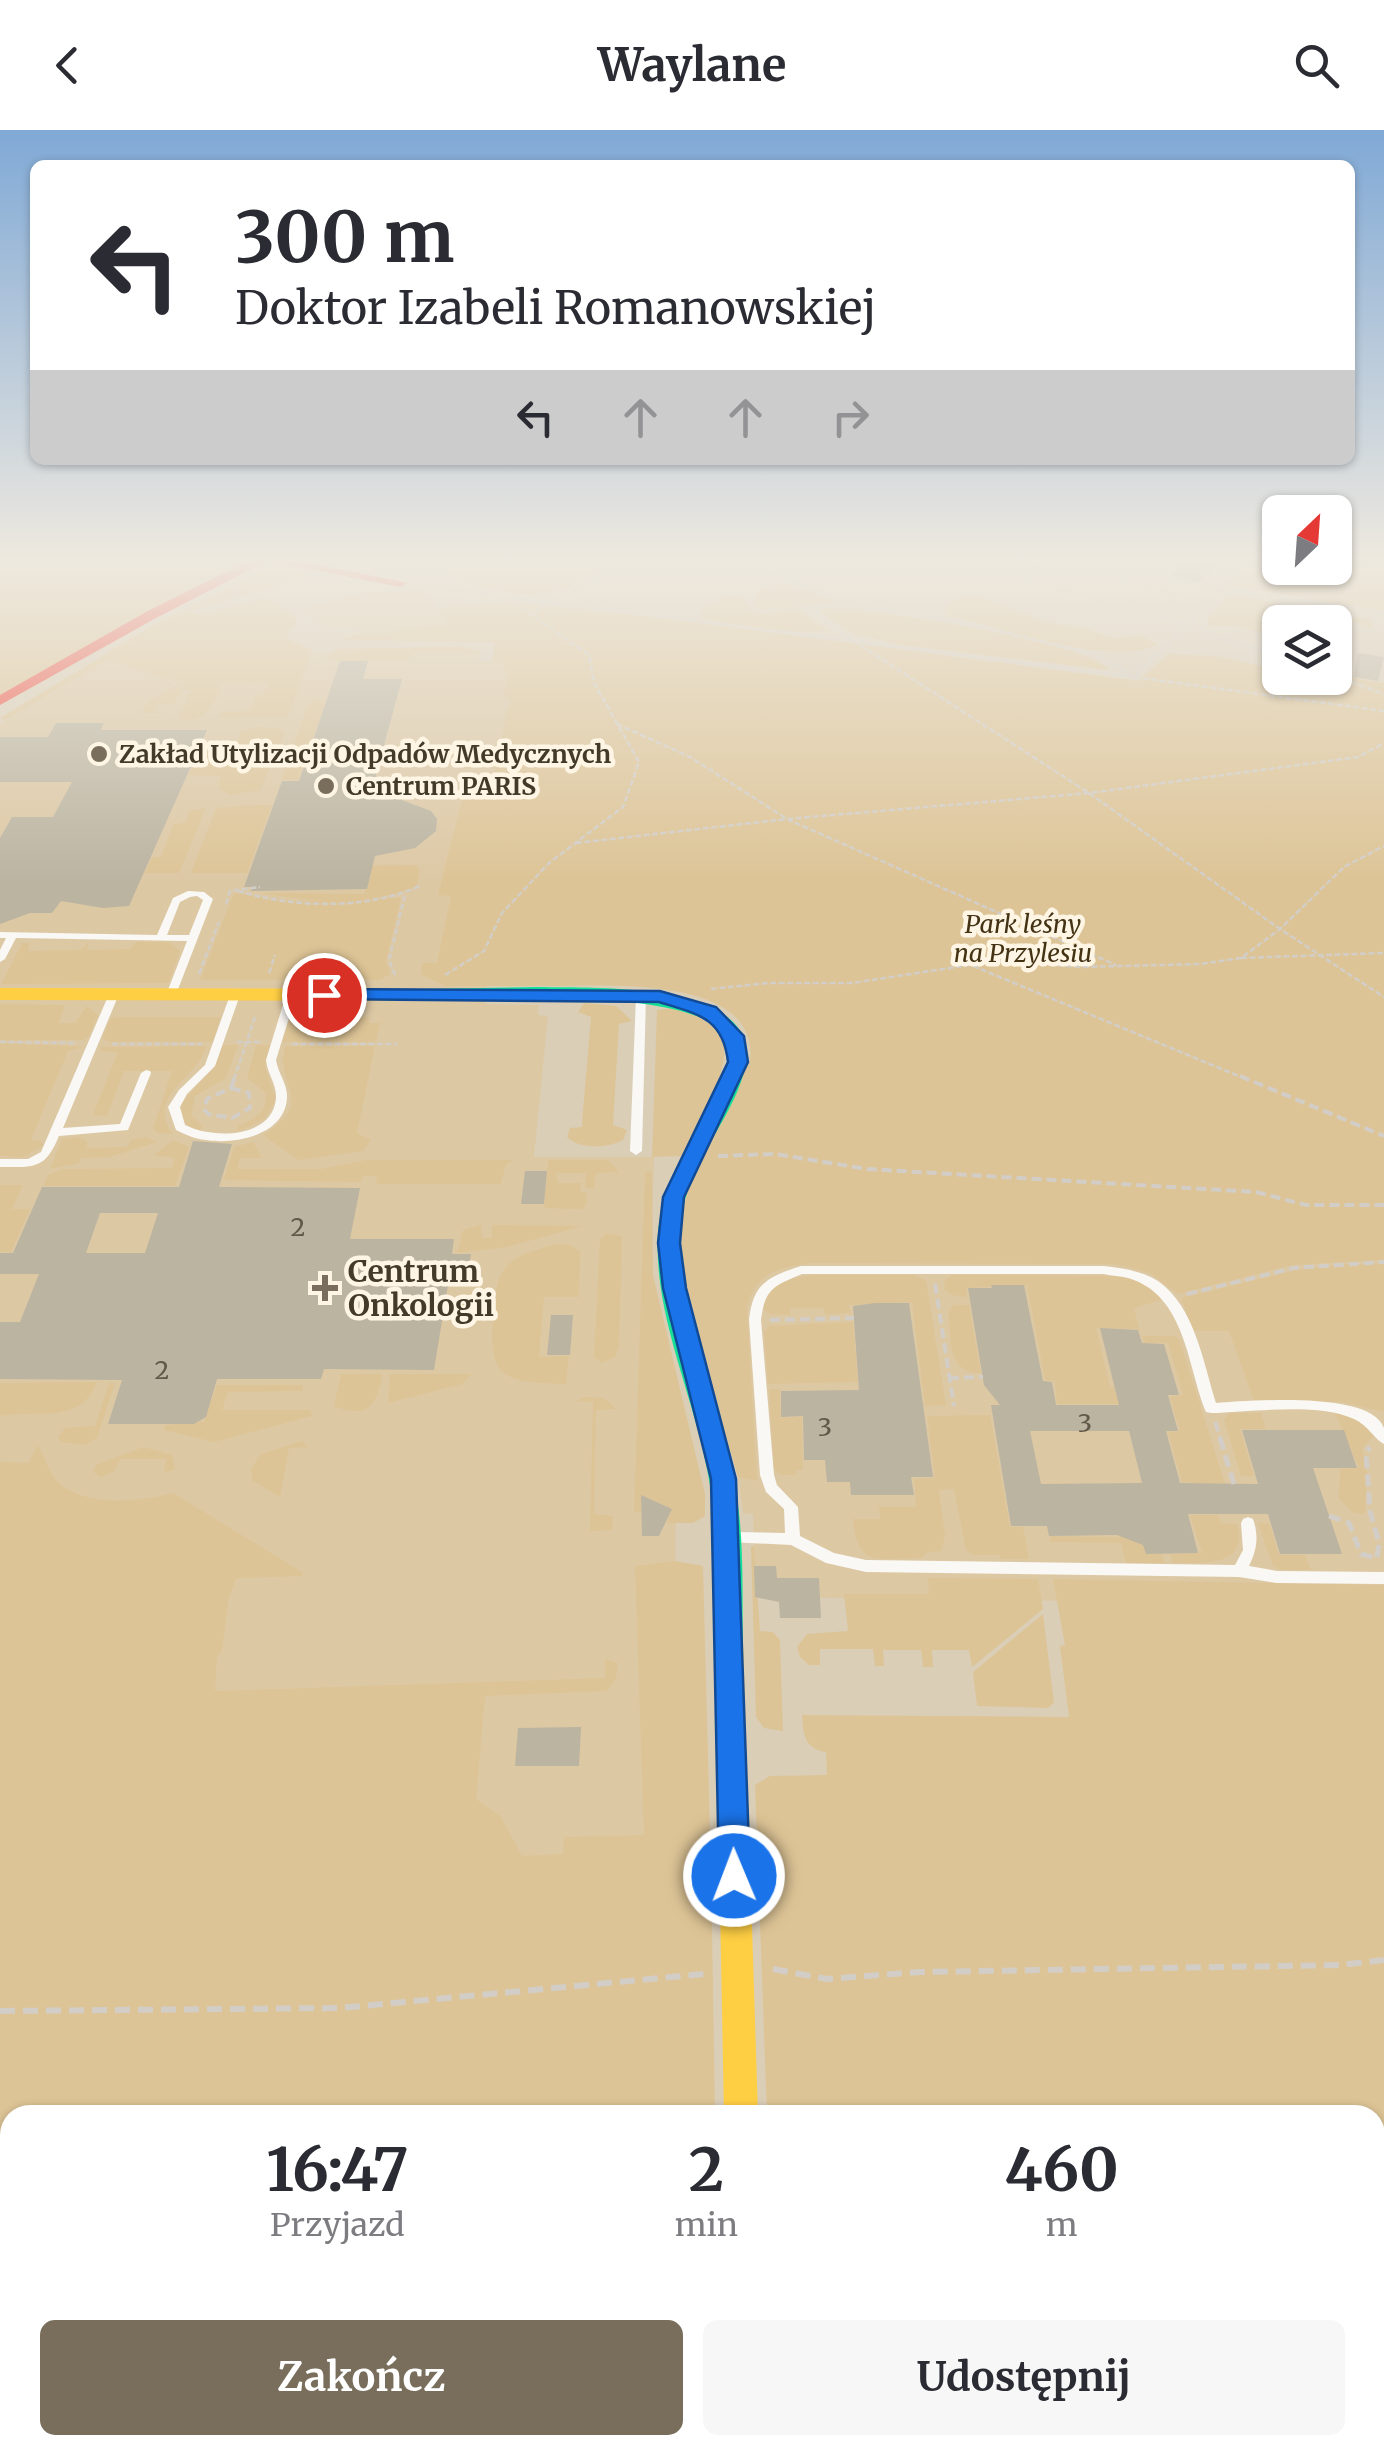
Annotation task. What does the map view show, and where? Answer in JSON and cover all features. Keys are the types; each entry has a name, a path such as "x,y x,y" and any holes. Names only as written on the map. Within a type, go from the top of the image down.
{"street":[{"path":"0,701 60,666"},
{"path":"0,994 642,996 671,998 710,1012 724,1022 738,1044 734,1073 690,1159 671,1212 671,1264 720,1454 727,1538 740,2105"}],"lane":[{"path":"161,938 176,900 194,893 208,899 171,994"},
{"path":"0,935 194,938"},
{"path":"0,959 13,935"},
{"path":"0,1163 39,1159 58,1132 114,994"},
{"path":"234,995 210,1066 176,1102 173,1112 180,1126 201,1137 234,1137 270,1119 282,1097 270,1066 290,995"},
{"path":"636,1151 642,996"},
{"path":"58,1132 124,1127 146,1073"},
{"path":"793,1539 791,1507 771,1488 766,1475 756,1320 756,1301 764,1288 774,1278 791,1272 1121,1271 1151,1280 1172,1298 1211,1408 1342,1407 1370,1418 1381,1442"},
{"path":"1239,1571 1250,1550 1248,1523"},
{"path":"727,1538 793,1539 831,1559 866,1566 1239,1571 1277,1577 1384,1578"}],"path":[{"path":"444,976 484,952 502,914 549,863 622,807 640,762 594,683 591,666"},
{"path":"895,666 1384,997"},
{"path":"1053,666 1384,710"},
{"path":"1116,666 1134,677"},
{"path":"1134,677 1145,666"},
{"path":"1352,682 1384,694"},
{"path":"617,724 690,757 787,819 1120,966"},
{"path":"576,842 787,819 1089,794 1358,757 1384,743"},
{"path":"381,789 388,789"},
{"path":"379,798 386,798"},
{"path":"1241,958 1280,929 1344,867 1384,846"},
{"path":"238,890 301,900 361,900 406,894 420,886"},
{"path":"196,982 230,891 260,887"},
{"path":"238,890 250,892"},
{"path":"394,977 389,960 406,894"},
{"path":"699,990 768,983 852,983 996,962 1120,966 1384,954"},
{"path":"266,982 276,955"},
{"path":"973,966 1384,1136"},
{"path":"232,1088 249,1093 250,1108 232,1118 208,1114 204,1109 207,1099 232,1088 256,1013"},
{"path":"224,1042 397,1044"},
{"path":"690,1159 766,1152 812,1156 867,1170 1256,1192 1306,1205 1384,1206"},
{"path":"1172,1298 1294,1268 1384,1262"},
{"path":"932,1270 954,1406"},
{"path":"756,1320 854,1318"},
{"path":"949,1378 983,1377"},
{"path":"1211,1408 1234,1484"},
{"path":"1329,1516 1349,1523 1361,1554 1372,1559 1380,1554 1370,1514 1372,1474 1366,1453 1381,1442"},
{"path":"0,2011 340,2008 757,1967 827,1979 920,1972 1341,1965 1384,1960"}],"shaded area":[{"name":"Centrum Onkologii","path":"98,666 129,666 181,683 246,666 512,666 485,1004 539,1005 538,1015 548,1016 534,1157 654,1157 649,1324 676,1422 674,1939 0,1984 0,723"},
{"path":"735,1195 1384,1220 1384,1605 755,1597 753,1514 743,1513 736,1459"}],"green space":[{"path":"0,666 54,666 0,696"},
{"path":"85,666 98,666 5,720 0,718"},
{"path":"129,666 306,666 288,717 218,718 222,712 249,711 255,697 261,697 270,682 224,682 207,711 195,719 179,718 191,690 182,690 174,704 156,704 153,711 169,713 141,713 147,703 180,683"},
{"path":"351,666 357,672 324,669"},
{"name":"Park leśny na Przylesiu","path":"504,666 1028,666 1138,681 1155,666 1262,666 1262,695 1352,695 1352,678 1384,683 1384,1260 1293,1265 1178,1294 1150,1273 1115,1264 810,1263 778,1270 755,1287 747,1308 757,1481 738,1477 692,1321 680,1231 682,1211 697,1167 750,1061 747,1033 731,1013 706,999 675,991 608,986 445,986 421,974 422,963 437,963 451,896 438,895 464,791 490,791 510,700 504,695 509,670 504,670"},
{"path":"315,699 325,703 298,780 281,780 308,705"},
{"path":"256,727 279,728 285,733 260,790 229,795 219,788 221,776 188,775 203,750 233,751 241,732"},
{"path":"272,805 247,873 191,873 216,808"},
{"path":"206,808 179,873 145,873 152,857 161,857 173,825 186,822 189,811"},
{"path":"416,865 420,871 416,887 379,897 319,900 261,893 364,894 372,874 350,873 352,866"},
{"path":"234,893 297,901 401,898 386,961 390,974 380,980 200,980"},
{"path":"88,942 87,950 131,949 136,942 169,942 180,951 169,982 1,984 22,943 29,943 28,951 82,950"},
{"path":"584,1003 616,1006 632,1021 619,1024 613,1125 627,1130 623,1140 610,1145 586,1146 567,1137 570,1128 582,1127 591,1017 578,1012"},
{"path":"0,1004 65,1005 59,1023 75,1023 87,1006 98,1015 89,1036 83,1040 0,1040"},
{"path":"673,1008 699,1017 716,1029 724,1046 723,1061 713,1095 682,1156 652,1157 657,1010"},
{"path":"291,1016 369,1017 369,1023 380,1023 376,1042 282,1042"},
{"path":"221,1017 213,1042 107,1042 103,1037 110,1019"},
{"path":"0,1043 84,1047 68,1051 31,1140 44,1145 24,1157 0,1156"},
{"path":"223,1045 238,1045 226,1078 195,1096 191,1115 203,1126 201,1131 184,1122 180,1104 214,1068"},
{"path":"256,1045 270,1045 265,1067 276,1100 265,1119 237,1132 238,1126 255,1117 265,1105 265,1092 247,1078"},
{"path":"207,1046 168,1098 166,1121 173,1134 153,1129 172,1071 124,1071 107,1116 93,1115 118,1052 102,1051 100,1047"},
{"path":"285,1046 375,1046 357,1133 371,1140 363,1151 298,1160 263,1135 280,1123 291,1102 284,1072"},
{"path":"78,1137 87,1141 87,1148 127,1147 131,1140 146,1137 157,1142 109,1157 81,1158 79,1163 50,1169 62,1139"},
{"path":"173,1140 189,1147 175,1186 43,1186 48,1175 62,1169 172,1168 175,1158 154,1155"},
{"path":"253,1142 262,1158 240,1158 237,1169 321,1169 366,1160 515,1160 506,1164 501,1184 376,1184 377,1176 363,1176 361,1182 224,1180 234,1147"},
{"path":"548,1160 608,1160 619,1172 596,1173 594,1189 585,1188 586,1173 556,1173 558,1183 581,1183 580,1192 587,1193 586,1205 581,1209 544,1208"},
{"path":"645,1172 652,1172 653,1275 705,1494 705,1516 693,1523 667,1523 672,1509 649,1498 641,1502 641,1512 634,1512"},
{"path":"0,1185 23,1185 12,1209 30,1209 11,1252 0,1252"},
{"path":"481,1225 482,1238 492,1238 492,1225 582,1226 507,1247 457,1253 463,1230"},
{"path":"606,1233 622,1236 619,1346 615,1357 602,1363 594,1357 600,1239"},
{"path":"558,1244 570,1245 580,1252 579,1297 544,1297 539,1357 569,1356 566,1384 512,1378 496,1362 493,1349 499,1280 508,1265 519,1257"},
{"path":"1384,1264 1384,1412 1342,1402 1254,1401 1229,1331 1193,1331 1181,1298 1295,1270"},
{"path":"915,1275 926,1281 946,1405 925,1406 912,1302 849,1305 851,1313 825,1314 823,1308 790,1308 790,1315 770,1314 763,1309 775,1287 797,1277"},
{"path":"952,1275 1125,1276 1148,1284 1164,1299 1134,1308 1139,1329 1096,1328 1110,1386 1117,1389 1120,1404 1057,1404 1055,1381 1045,1380 1027,1285 966,1288 967,1297 952,1295 944,1289 945,1280"},
{"path":"954,1305 969,1305 981,1373 956,1361 948,1312"},
{"path":"853,1322 858,1382 768,1384 764,1332 769,1326"},
{"path":"1142,1336 1175,1336 1180,1341 1230,1500 1195,1483 1182,1482 1168,1432 1180,1431 1170,1397 1183,1395 1168,1343 1145,1343"},
{"path":"341,1374 382,1374 369,1407 355,1411 334,1406"},
{"path":"390,1374 471,1374 462,1384 388,1403"},
{"path":"97,1382 80,1405 69,1410 0,1416 0,1383"},
{"path":"109,1383 115,1383 97,1438 85,1445 61,1442 58,1437 65,1428 95,1426"},
{"path":"217,1385 303,1385 302,1391 228,1392 222,1410 310,1410 312,1416 214,1442 164,1430 165,1425 204,1422"},
{"path":"769,1389 780,1389 781,1418 802,1417 803,1470 796,1470 796,1475 780,1475 774,1469"},
{"path":"584,1397 604,1398 616,1409 596,1410 594,1514 613,1516 612,1530 590,1531 593,1402 576,1401"},
{"path":"1229,1413 1261,1413 1266,1429 1240,1429 1254,1476 1241,1476 1224,1420"},
{"path":"1335,1413 1361,1419 1375,1435 1362,1448 1367,1473 1365,1514 1354,1513 1339,1499 1340,1469 1359,1468"},
{"path":"990,1415 1010,1527 1023,1527 1029,1559 973,1555 966,1550 954,1489 939,1490 945,1536 941,1551 928,1552 921,1558 894,1559 865,1553 855,1535 853,1519 880,1519 879,1507 916,1507 914,1479 935,1478 927,1416"},
{"path":"303,1441 308,1447 289,1448 280,1497 252,1480 251,1469 261,1454"},
{"path":"37,1445 56,1480 67,1489 96,1499 144,1499 173,1493 302,1572 302,1576 236,1578 228,1601 222,1651 217,1657 215,1691 605,1678 605,1659 618,1663 616,1678 607,1691 485,1696 476,1799 501,1817 522,1856 563,1854 564,1837 644,1835 635,1566 675,1561 703,1566 710,1833 701,1834 702,1864 711,1864 715,2105 0,2105 0,1462 29,1463"},
{"path":"143,1447 172,1455 175,1469 164,1473 166,1459 121,1459 113,1472 101,1477 93,1472 96,1465"},
{"path":"1190,1515 1218,1515 1221,1523 1237,1524 1236,1548 1220,1560 1173,1563 1170,1554 1202,1553"},
{"path":"1139,1519 1146,1554 1162,1554 1165,1563 1126,1563 1121,1543 1049,1542 1051,1536 1120,1537"},
{"path":"1258,1523 1269,1523 1279,1555 1305,1555 1311,1570 1282,1570 1273,1566"},
{"path":"754,1546 760,1631 773,1632 780,1640 783,1731 764,1728 756,1717 751,1547"},
{"path":"928,1578 1038,1579 1043,1609 972,1667 969,1650 932,1650 933,1667 923,1667 921,1650 883,1650 884,1666 875,1666 873,1649 820,1649 820,1665 809,1665 800,1657 797,1647 807,1634 848,1631 844,1594 929,1594"},
{"path":"1053,1579 1384,1585 1384,2105 767,2105 755,1785 770,1776 827,1775 826,1752 809,1744 802,1715 1069,1717 1060,1646 1065,1645"},
{"path":"1043,1614 1054,1703 1048,1708 977,1706 973,1672"}],"building":[{"path":"338,666 366,666 363,679 402,679 374,782 400,783 396,798 431,811 437,819 436,831 415,848 375,856 367,889 251,891 252,887 244,887 282,781 299,781"},
{"path":"1356,666 1382,666 1378,681 1354,677"},
{"path":"56,723 104,723 101,730 207,730 129,906 103,908 61,901 52,913 30,913 0,924 0,838 12,817 53,817 72,782 0,782 0,737 48,737"},
{"path":"193,1141 232,1144 219,1187 360,1188 350,1239 454,1239 452,1254 471,1254 468,1272 450,1272 434,1370 324,1369 321,1379 217,1379 206,1417 194,1424 108,1424 122,1380 0,1379 0,1322 20,1322 39,1274 0,1274 0,1253 13,1253 42,1187 179,1187","holes":["100,1213 158,1213 145,1253 86,1253"]},
{"path":"525,1171 547,1171 544,1204 521,1204"},
{"path":"991,1285 1024,1285 1043,1381 1052,1382 1056,1405 1119,1405 1100,1328 1138,1330 1142,1343 1164,1344 1179,1395 1168,1395 1178,1431 1166,1431 1180,1483 1258,1484 1242,1430 1344,1430 1357,1468 1313,1468 1342,1554 1280,1554 1268,1514 1188,1514 1198,1553 1146,1554 1143,1545 1117,1535 1049,1536 1047,1526 1011,1526 991,1405 1000,1405 984,1385 968,1288 992,1288","holes":["1030,1431 1129,1431 1142,1483 1041,1484"]},
{"path":"909,1303 933,1477 911,1477 914,1495 851,1495 850,1482 827,1482 825,1460 804,1460 803,1416 781,1417 781,1391 859,1390 853,1306"},
{"path":"551,1315 573,1315 570,1355 547,1355"},
{"path":"641,1495 672,1509 659,1536 642,1536"},
{"path":"754,1566 776,1566 777,1578 819,1578 821,1618 780,1618 779,1602 755,1597"},
{"path":"581,1727 579,1766 515,1766 518,1728"}],"traffic: fast":[{"path":"420,995 536,993 633,997 709,1013 732,1033 738,1051 737,1065 678,1188 669,1233 673,1293 724,1491 729,1644"}],"traffic: slow":[{"path":"0,994 420,995"},
{"path":"729,1644 741,2105"}],"traffic: jam":[{"path":"0,701 61,666"}],"place":[{"name":"Zakład Utylizacji Odpadów Medycznych","path":"99,754"},
{"name":"Centrum PARIS","path":"326,786"},
{"name":"Centrum Onkologii","path":"325,1288"}],"route":[{"path":"324,995 660,997 710,1012 735,1036 738,1062 674,1197 669,1243 674,1288 724,1479 734,1876"}]}
